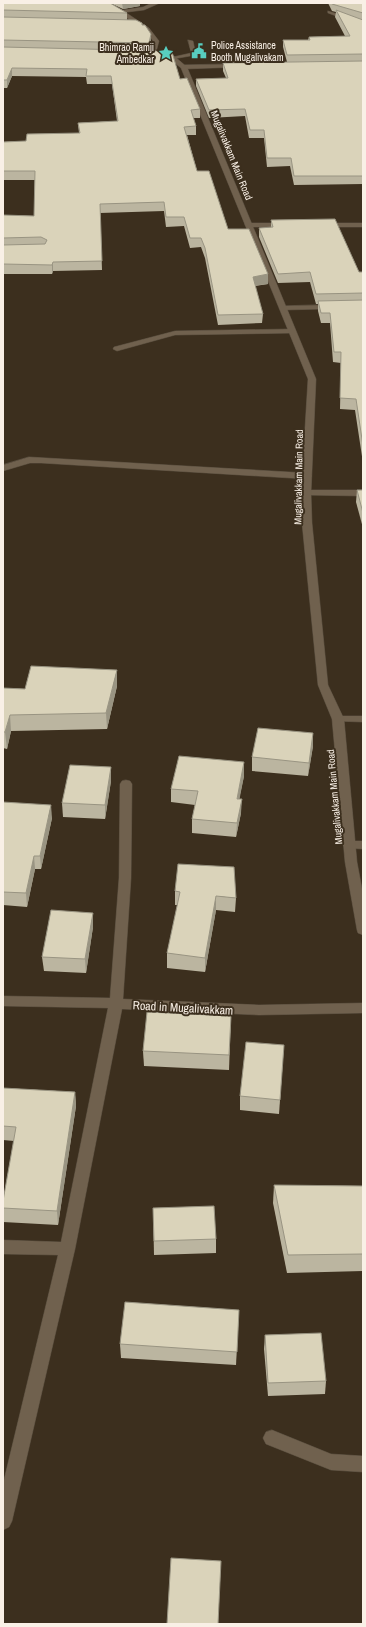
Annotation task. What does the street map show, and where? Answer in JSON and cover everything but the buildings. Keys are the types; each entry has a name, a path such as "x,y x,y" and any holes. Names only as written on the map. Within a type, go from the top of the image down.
{"street":[{"path":"102,3 120,11 147,29 156,41 150,55 168,55 175,58 194,54 190,41"},
{"path":"120,11 144,8 158,3"},
{"path":"330,12 363,24"},
{"path":"122,23 138,24"},
{"name":"Mugalivakkam Main Road","path":"175,58 184,67 312,379 306,493 307,522 323,685 338,719 349,845 363,930"},
{"path":"184,67 246,66"},
{"path":"249,225 294,225"},
{"path":"317,225 363,225"},
{"path":"283,308 363,306"},
{"path":"117,349 175,333 292,331"},
{"path":"3,468 29,460 41,460 307,476"},
{"path":"306,493 363,493"},
{"path":"338,719 363,719"},
{"path":"3,1521 67,1250 116,1004 125,878 126,784"},
{"path":"349,845 363,845"},
{"name":"Road in Mugalivakkam","path":"3,1001 316,1012 363,1008"},
{"path":"3,1247 67,1250"},
{"path":"272,1438 331,1462 363,1464"}],"place":[{"name":"Police Assistance Booth Mugalivakam","path":"199,51"},
{"name":"Bhimrao Ramji Ambedkar","path":"166,53"}]}
